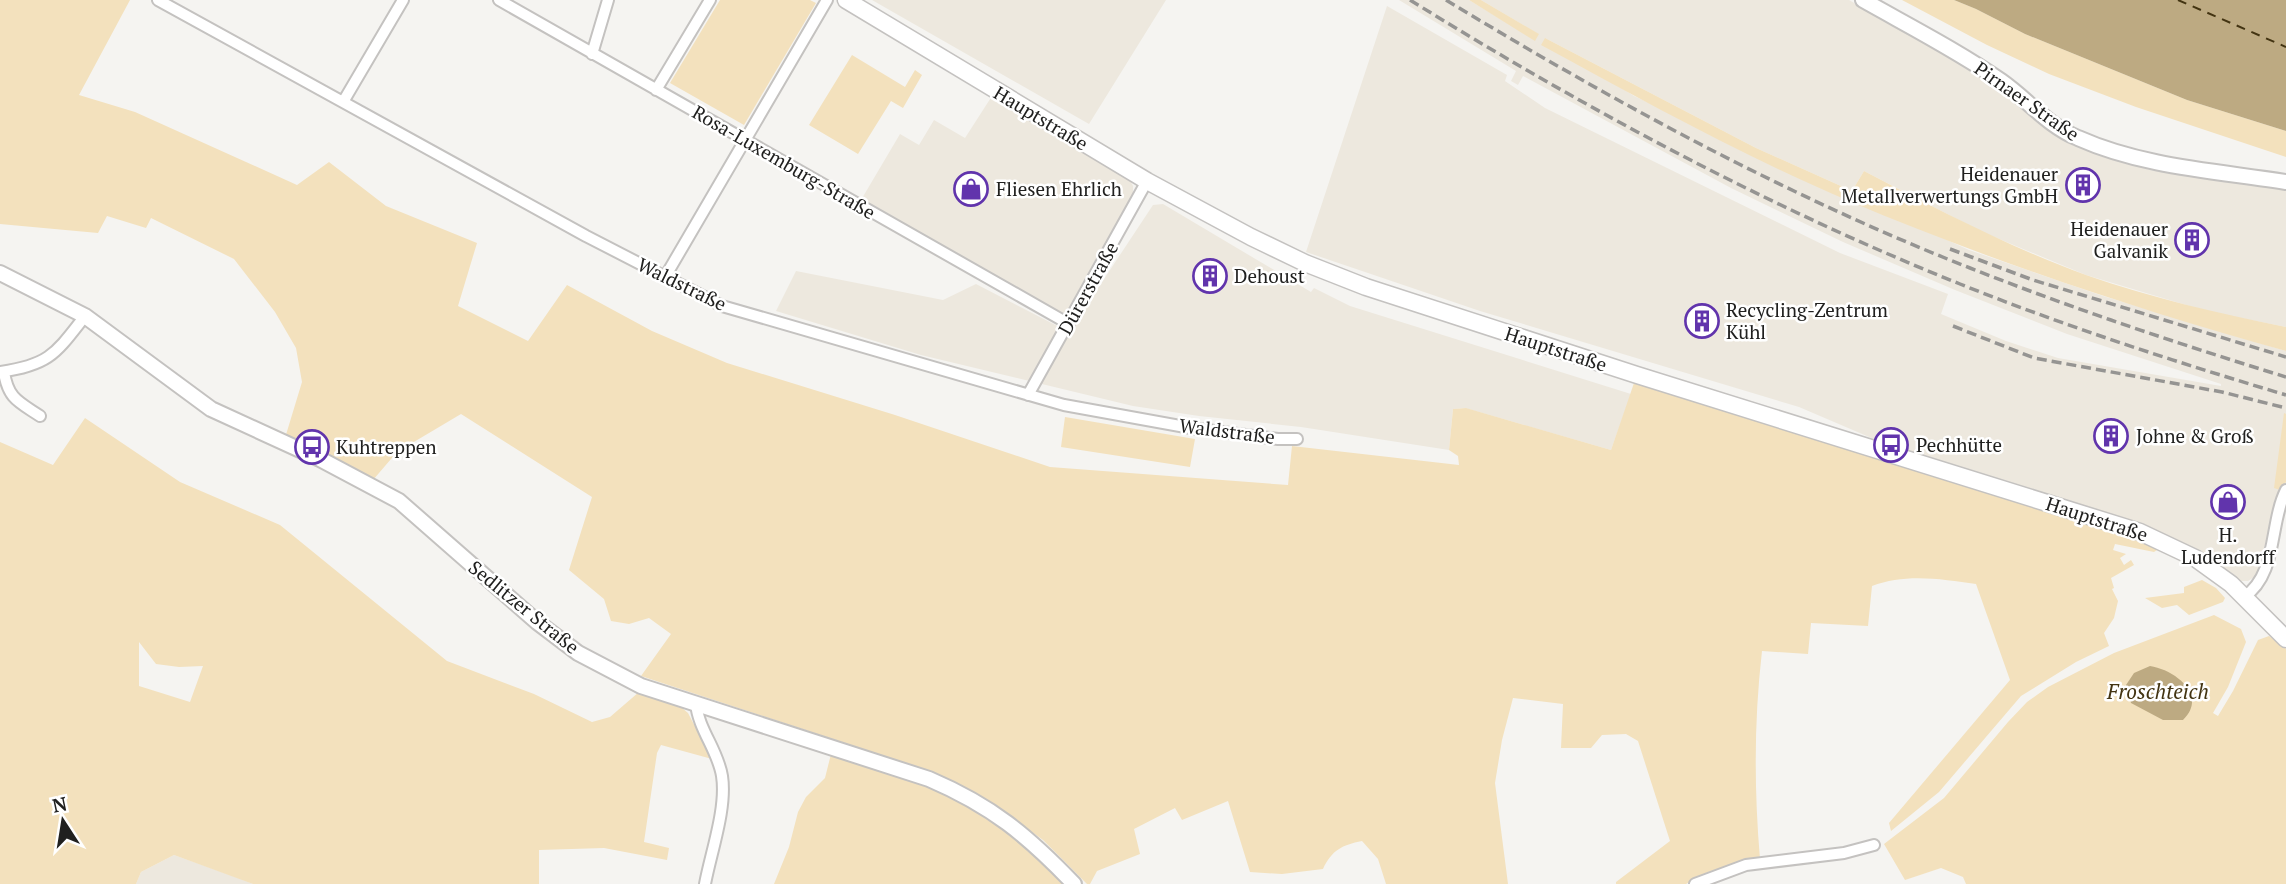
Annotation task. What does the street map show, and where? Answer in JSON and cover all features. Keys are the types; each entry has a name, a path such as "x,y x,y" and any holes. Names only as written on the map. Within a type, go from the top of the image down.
{"main road":[{"name":"Hauptstraße","path":"846,0 1147,181 1261,243 1305,263 1366,287 1806,429 2140,532 2195,558 2231,584 2286,639"}],"street":[{"name":"Waldstraße","path":"158,0 722,306 1064,405 1191,428 1297,439"},
{"path":"343,102 403,0"},
{"name":"Rosa-Luxemburg-Straße","path":"499,0 1069,324"},
{"path":"593,54 608,0"},
{"path":"656,90 710,0"},
{"path":"665,277 827,0"},
{"name":"Pirnaer Straße","path":"1863,0 2002,82 2058,128 2075,137 2153,162 2286,182"},
{"name":"Dürerstraße","path":"1028,395 1147,181"},
{"name":"Sedlitzer Straße","path":"0,272 85,316 211,409 320,459 398,501 537,622 579,653 641,686 953,789 1014,827 1074,884"},
{"path":"40,416 11,396 2,372 45,361 58,350 85,316"},
{"path":"2244,597 2253,591 2263,578 2286,490"},
{"path":"696,703 697,713 722,776 721,806 705,884"},
{"path":"1695,884 1746,865 1844,853 1874,845"}],"shaded area":[{"path":"0,0 130,0 79,95 135,112 297,185 329,162 386,206 477,243 458,306 528,341 567,285 652,331 727,363 1050,467 1288,485 1292,446 1459,465 1458,456 1449,450 1453,409 1466,408 1611,450 1634,383 2150,543 2157,550 2154,552 2115,544 2113,550 2126,554 2120,558 2124,565 2131,560 2134,565 2111,578 2112,589 2118,601 2114,618 2104,633 2109,646 2076,662 2021,696 1939,792 1891,831 1889,823 2010,680 1976,584 1910,578 1872,586 1868,626 1811,623 1808,654 1762,651 1756,755 1760,859 1708,872 1686,884 1616,884 1670,841 1638,741 1626,734 1602,735 1591,748 1561,748 1563,704 1513,698 1495,783 1508,884 1386,884 1378,859 1362,841 1338,849 1323,869 1282,874 1250,872 1228,801 1182,820 1175,808 1134,829 1140,854 1097,871 1090,884 1087,884 1043,840 996,806 933,772 641,676 671,634 649,618 629,624 611,621 604,599 569,570 592,497 461,414 397,452 373,480 285,438 302,382 296,348 275,312 234,259 151,218 146,228 107,216 98,233 0,224"},
{"path":"720,0 810,0 816,3 744,125 670,83"},
{"path":"872,0 1166,0 1089,124"},
{"path":"1399,0 1469,0 1535,40 1538,34 1481,0 1849,0 1980,76 2074,145 2150,170 2286,190 2286,327 2206,311 2086,275 1980,231 1864,171 1852,191 1756,148 1545,38 1634,96 1969,250 2103,296 2286,351 2286,482 2276,502 2257,575 2248,581 2237,581 2213,563 1909,454 1799,407 1480,311 1306,252 1387,6 1507,75 1505,81 1545,108 1840,253 1948,294 1941,314 2006,341 2058,358 2221,386 2067,334 1843,242 1731,188 1523,76 1518,85 1511,81 1516,71"},
{"path":"1469,0 1481,0 1539,34 1535,41"},
{"path":"1902,0 1954,0 2025,34 2187,100 2286,131 2286,157 2136,107 2049,74"},
{"path":"1545,38 1756,148 1852,191 1864,171 2001,240 2086,275 2185,304 2286,327 2286,351 2065,283 1956,244 1849,201 1655,107 1541,45"},
{"path":"852,55 905,87 915,70 922,75 903,108 891,101 858,154 809,125"},
{"path":"992,96 1127,175 1133,186 1133,196 1127,209 1065,316 861,200 900,134 919,145 934,120 965,138"},
{"path":"1163,204 1311,292 1314,288 1350,306 1631,394 1611,450 1465,408 1453,409 1449,450 1301,427 1133,406 921,355 776,311 796,271 943,300 976,284 1069,332 1153,205"},
{"path":"2284,413 2286,482 2280,490 2274,488"},
{"path":"1065,417 1195,439 1190,467 1061,447"},
{"path":"85,418 180,482 280,525 447,661 534,694 592,722 610,717 639,692 681,707 688,713 712,759 661,745 657,753 644,842 669,848 667,860 604,848 539,850 539,884 253,884 174,855 141,872 136,884 0,884 0,442 53,465","holes":["139,642 156,664 203,666 190,702 139,686"]},
{"path":"2202,580 2216,588 2225,598 2223,602 2189,615 2177,605 2162,608 2145,598 2184,593 2184,587"},
{"path":"2214,615 2241,629 2246,642 2228,687 2213,713 2218,716 2258,640 2269,636 2286,649 2286,884 1966,884 1963,877 1941,868 1905,880 1884,844 1944,798 2027,702 2048,687 2114,653"},
{"path":"831,754 923,784 967,803 1009,828 1068,884 774,884 789,847 798,812 806,797 825,778"},
{"path":"174,855 253,884 136,884 141,872"}],"water":[{"path":"1954,0 2286,0 2286,131 2187,100 2025,34"},
{"name":"Froschteich","path":"2150,666 2170,673 2186,685 2192,702 2190,711 2183,720 2163,720 2131,703 2126,685 2134,673"}],"ferry route":[{"path":"2178,0 2286,47"}],"railway":[{"path":"1410,0 1543,80 1679,154 1888,254 2041,315 2286,395"},
{"path":"1446,0 1637,111 1835,210 1902,240 2048,298 2286,377"},
{"path":"1950,249 2033,280 2286,357"},
{"path":"1953,326 2034,358 2222,392 2286,408"}],"place":[{"name":"Heidenauer Metallverwertungs GmbH","path":"2083,185"},
{"name":"Fliesen Ehrlich","path":"971,189"},
{"name":"Heidenauer Galvanik","path":"2192,240"},
{"name":"Dehoust","path":"1210,276"},
{"name":"Recycling-Zentrum Kühl","path":"1702,321"},
{"name":"Johne & Groß","path":"2111,436"},
{"name":"Pechhütte","path":"1891,445"},
{"name":"Kuhtreppen","path":"312,447"},
{"name":"H. Ludendorff","path":"2228,502"}]}
